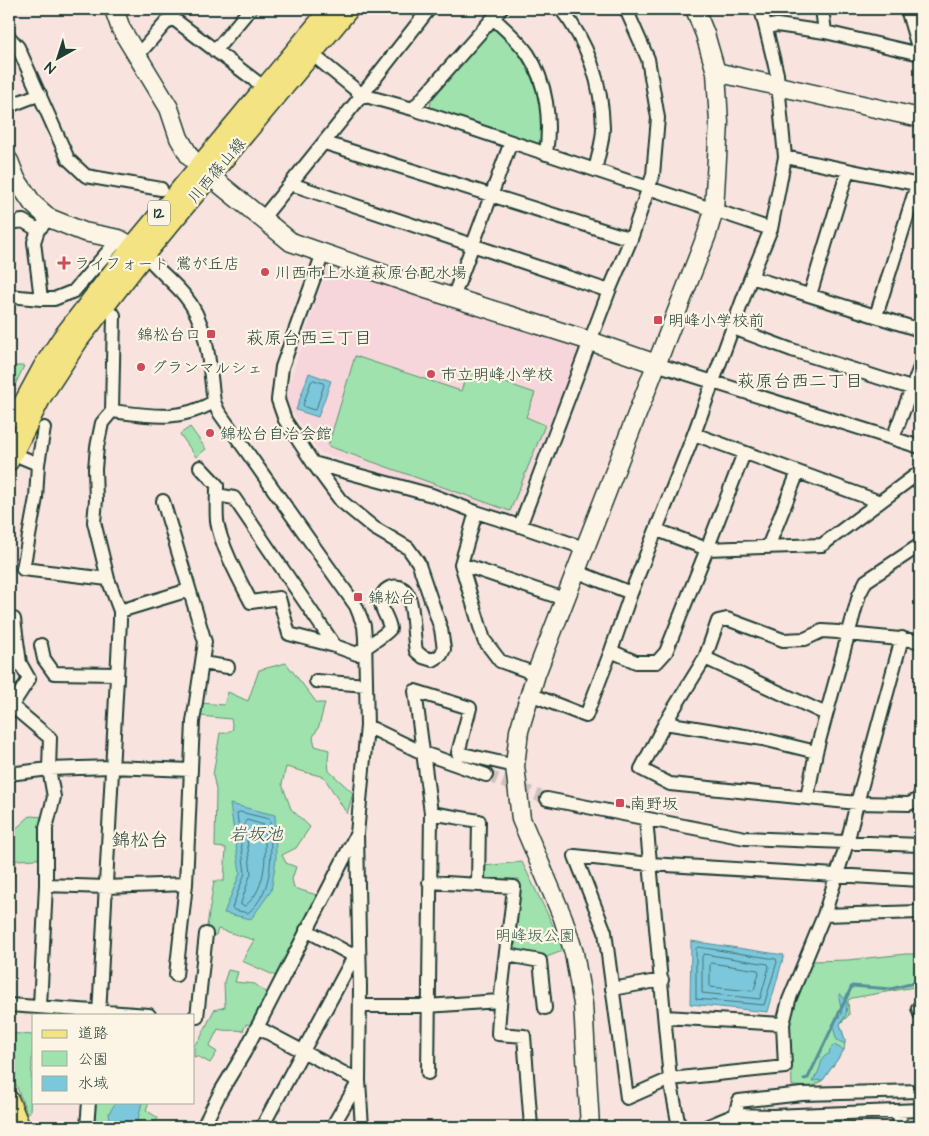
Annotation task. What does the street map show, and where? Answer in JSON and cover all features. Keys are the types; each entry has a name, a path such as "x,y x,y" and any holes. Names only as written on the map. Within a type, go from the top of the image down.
{"main road":[{"name":"川西篠山線","path":"205,172 264,88 330,9"},
{"name":"川西篠山線","path":"9,431 29,392 62,338 132,246 205,172 312,54 349,9"},
{"name":"川西篠山線","path":"10,455 42,396 80,338 132,246"},
{"path":"9,1100 20,1127"}],"street":[{"path":"114,9 121,29 169,108 179,138 186,150 205,172 291,242 453,298 590,340 712,383 920,448"},
{"path":"215,51 250,9"},
{"path":"262,219 325,143 429,9"},
{"path":"561,9 587,50 596,75 603,129 595,170"},
{"path":"520,526 608,291 632,239 652,175 658,118 648,59 626,9"},
{"path":"590,1127 583,1004 574,953 563,918 521,819 515,766 519,731 536,674 714,210 720,123 716,72 694,9"},
{"path":"530,694 586,716 631,593 734,328 751,277 771,229 785,157 779,87 761,9"},
{"path":"822,9 825,32"},
{"path":"766,27 777,26 825,32 920,54 907,9"},
{"path":"137,56 174,13 215,51 264,88"},
{"path":"414,110 497,13 528,54 538,74 546,98 549,120 546,154"},
{"path":"9,37 18,47 68,159 86,176 161,189"},
{"path":"312,54 362,95 414,110 771,229"},
{"path":"716,72 920,118"},
{"path":"9,106 40,94"},
{"path":"453,298 511,142"},
{"path":"325,143 632,239"},
{"path":"785,157 919,185 876,316"},
{"path":"9,161 16,180 44,224"},
{"path":"810,295 848,170"},
{"path":"291,184 608,291"},
{"path":"9,223 23,220 84,232 132,246 185,296 195,311 202,328 214,402 356,606 364,626 367,726 356,834 357,951 360,1006 359,1081 362,1127"},
{"path":"41,300 34,242 44,224"},
{"path":"9,296 41,300 54,299 74,291 132,246"},
{"path":"200,467 216,485 217,523 235,570 251,602 279,598 289,634 357,654 365,646 386,634 390,628 380,602 382,594 386,589 400,586 407,592 411,603 416,651 423,658 433,660 441,656 444,649 441,629 418,562 408,548 374,528 341,501 312,463 285,420 278,400 282,367 323,253"},
{"path":"751,277 920,330"},
{"path":"99,1013 120,611 108,579 94,522 96,500 95,469 97,446 102,424 112,411 114,315"},
{"path":"734,328 792,350 911,388"},
{"path":"893,438 920,367"},
{"path":"112,411 162,417 198,411 214,402"},
{"path":"44,428 38,464 36,498 23,569 108,579"},
{"path":"694,434 880,502"},
{"path":"611,651 636,662 657,662 666,652 744,453"},
{"path":"10,455 38,464"},
{"path":"312,463 432,495 476,512 584,548"},
{"path":"768,547 798,472"},
{"path":"657,530 707,549 822,546 920,472"},
{"path":"217,495 234,498 335,646"},
{"path":"162,500 205,642 193,722 186,884 176,975"},
{"path":"476,512 461,564 484,640 500,661 536,674"},
{"path":"807,798 816,752 859,594 866,581 920,547"},
{"path":"461,564 564,599"},
{"path":"575,571 631,593"},
{"path":"120,611 189,590"},
{"path":"14,619 20,663 29,679 10,708 50,738 49,769 54,797 46,828 46,885 40,1006"},
{"path":"920,641 838,632 822,632 805,639 783,640 727,619 718,621 705,658 665,723 641,769 670,784 857,803 909,804 919,799 920,795"},
{"path":"902,638 847,843 836,876 824,915 790,1000 783,1024 785,1067 670,1079 627,1098 605,932 575,856 650,864 836,876 920,880"},
{"path":"41,645 44,658 54,673 117,674"},
{"path":"705,658 826,714"},
{"path":"202,663 228,667"},
{"path":"316,681 366,685"},
{"path":"428,1073 431,813 415,691 470,708 458,753 515,766"},
{"path":"665,723 763,739 816,752"},
{"path":"367,726 423,753 486,775"},
{"path":"9,774 49,769 111,767 191,770"},
{"path":"546,799 745,838 920,845"},
{"path":"431,813 479,821 478,884"},
{"path":"646,818 670,1079 679,1127"},
{"path":"203,1127 221,1091 244,1053 356,834"},
{"path":"429,882 514,887 499,1001 498,1034 524,1036 532,1127"},
{"path":"46,885 106,887 186,884"},
{"path":"824,915 920,912"},
{"path":"306,930 357,951"},
{"path":"195,1017 197,1017 206,934"},
{"path":"262,1127 357,951"},
{"path":"506,955 540,961 545,1008"},
{"path":"612,989 662,980"},
{"path":"360,1006 428,1006 499,1001"},
{"path":"9,1005 124,1014"},
{"path":"665,1017 783,1024"},
{"path":"257,1027 359,1081"},
{"path":"332,1127 359,1081"},
{"path":"706,1127 737,1110 802,1094 920,1091"},
{"path":"87,1127 89,1104"},
{"path":"737,1110 771,1121 920,1110"},
{"path":"898,1127 901,1111"}],"shaded area":[{"name":"市立明峰小学校","path":"331,266 580,349 512,515 319,452 284,399 326,271"}],"green space":[{"path":"493,29 502,34 518,52 536,90 543,121 542,139 536,145 430,109 431,101 490,30"},
{"path":"355,356 461,391 468,370 535,393 526,417 545,425 510,511 328,446"},
{"path":"9,366 24,366 9,398"},
{"path":"190,427 206,449 196,457 180,434"},
{"path":"286,663 317,703 325,703 319,726 313,737 315,746 329,750 329,771 353,793 347,814 324,777 286,767 282,784 291,809 310,827 296,848 282,855 286,863 296,867 292,879 294,888 320,896 278,977 242,961 254,940 218,929 216,935 207,936 214,881 224,881 226,848 215,847 216,790 213,775 220,733 233,729 231,719 200,716 201,703 224,705 228,692 248,701 259,670"},
{"path":"30,816 44,817 38,859 16,860 9,920 9,835"},
{"name":"明峰坂公園","path":"522,862 565,950 544,958 515,948 519,879 484,879 483,866"},
{"path":"920,954 920,986 848,1000 849,1015 840,1024 845,1040 844,1050 823,1080 812,1087 792,1086 790,1018 800,986 812,961 848,960"},
{"path":"228,970 238,972 235,982 255,984 271,997 256,1027 246,1024 243,1031 218,1029 209,1047 217,1052 210,1063 195,1057 195,1044 200,1039 214,1010 225,1007 224,982"},
{"path":"9,1033 32,1035 30,1112 27,1113 9,1067"},
{"path":"94,1104 148,1104 146,1110 158,1118 155,1123 161,1127 93,1127"}],"water":[{"path":"309,373 331,381 318,417 296,410"},
{"name":"岩坂池","path":"230,804 275,815 276,859 271,891 251,919 224,913 240,873"},
{"path":"691,941 784,955 768,1012 690,1004"},
{"path":"840,993 847,1003 846,1015 840,1024 845,1044 837,1040 834,1032 835,1023 842,1014"},
{"path":"834,1045 844,1050 823,1080 812,1081 823,1059 829,1054 830,1049"},
{"path":"115,1104 142,1104 137,1124 141,1127 111,1127 109,1113"}],"waterway":[{"path":"804,1079 808,1078 852,986 891,989 920,983"}],"tunnel":[{"path":"486,775 547,799"}],"place":[{"name":"ライフォート 鴬が丘店","path":"64,263"},
{"name":"川西市上水道萩原台配水場","path":"265,272"},
{"name":"明峰小学校前","path":"658,320"},
{"name":"錦松台口","path":"211,334"},
{"name":"グランマルシェ","path":"141,367"},
{"name":"市立明峰小学校","path":"431,374"},
{"name":"錦松台自治会館","path":"210,433"},
{"name":"錦松台","path":"358,597"},
{"name":"南野坂","path":"620,803"}],"district":[{"name":"萩原台西三丁目","path":"309,338"},
{"name":"萩原台西二丁目","path":"800,381"},
{"name":"錦松台","path":"140,839"}]}
